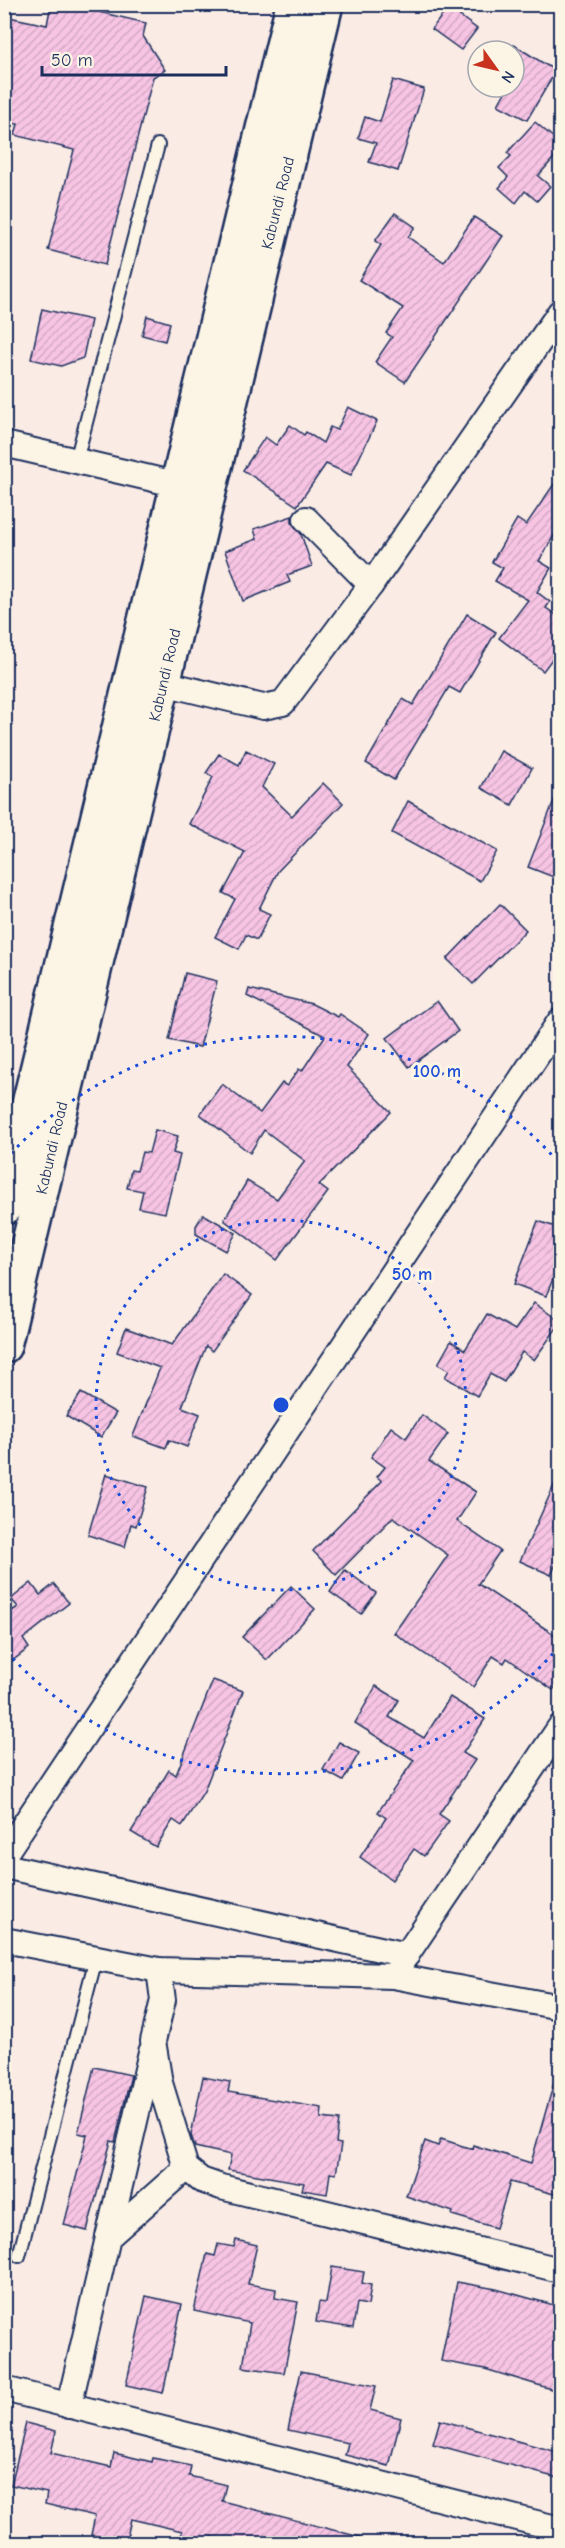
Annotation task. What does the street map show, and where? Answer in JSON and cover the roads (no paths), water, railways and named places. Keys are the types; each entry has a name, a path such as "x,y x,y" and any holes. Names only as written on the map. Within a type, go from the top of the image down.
{"street":[{"name":"Kabundi Road","path":"4,1346 163,684 193,489 293,4"},
{"name":"Kabundi Road","path":"4,1208 50,1018 326,4"},
{"path":"163,684 263,707 283,703 371,585 561,312"},
{"path":"4,444 193,489"},
{"path":"306,519 371,585"},
{"path":"50,1018 81,1025"},
{"path":"4,1855 561,1021"},
{"path":"393,1976 561,1727"},
{"path":"4,1866 407,1955"},
{"path":"4,1940 159,1970 393,1976 561,2007"},
{"path":"69,2406 163,2000 159,1970"},
{"path":"153,2041 160,2083 186,2168 201,2180 221,2187 561,2270"},
{"path":"108,2237 186,2168"},
{"path":"4,2390 561,2529"}],"lane":[{"path":"76,460 158,145"},
{"path":"19,2256 96,1958"}]}
